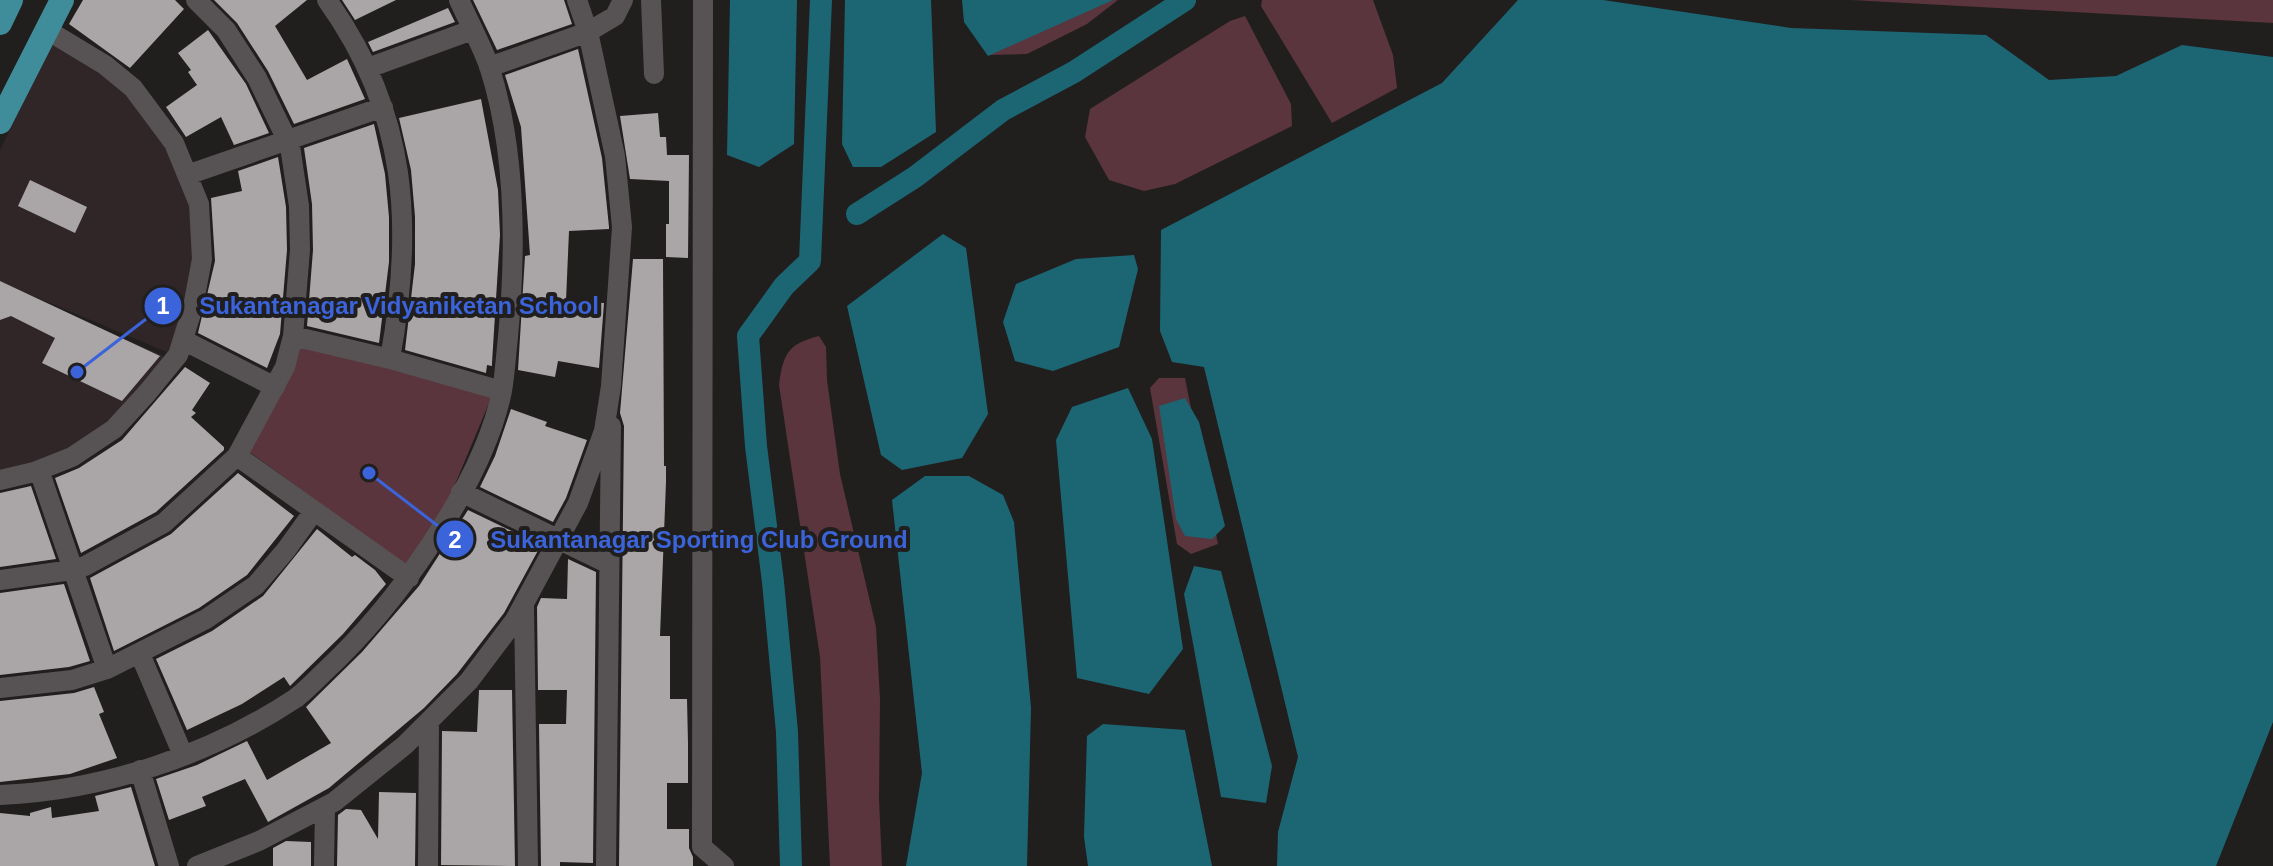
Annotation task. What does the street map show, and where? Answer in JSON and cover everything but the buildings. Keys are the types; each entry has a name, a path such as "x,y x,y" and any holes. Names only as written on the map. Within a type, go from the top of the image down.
{"main road":[{"path":"0,23 11,0"},
{"path":"0,122 62,0"}],"street":[{"path":"0,580 72,570 164,523 237,456 285,367 293,336 300,250 299,206 286,139 257,78 226,30 196,0"},
{"path":"327,0 368,68 391,130 401,192 401,270 398,317 390,359"},
{"path":"0,795 29,794 140,770 243,729 298,697 339,658 409,578 449,518 490,432 502,391 512,294 512,231 506,143 489,67 459,0"},
{"path":"577,0 588,32 615,156 622,227 611,386 606,866"},
{"path":"489,67 588,32 615,16 623,0"},
{"path":"651,0 654,74"},
{"path":"703,0 702,847 724,866"},
{"path":"0,480 72,457 114,429 178,355 193,307 202,259 199,204 174,143 133,88 105,65 47,30"},
{"path":"368,68 472,30"},
{"path":"187,175 383,107"},
{"path":"293,336 390,359 502,391"},
{"path":"183,340 275,387"},
{"path":"197,866 222,861 325,807 405,745 469,681 515,620 578,503 604,431 611,386"},
{"path":"237,456 409,578"},
{"path":"39,470 107,669"},
{"path":"461,492 609,564"},
{"path":"0,688 72,680 107,669 206,619 256,585 314,511"},
{"path":"524,604 528,866"},
{"path":"140,654 183,755"},
{"path":"428,866 429,721"},
{"path":"140,770 169,866"},
{"path":"324,866 325,807"}],"shaded area":[{"path":"981,0 1118,0 1087,24 1027,54 989,55"},
{"path":"1262,0 1373,0 1393,55 1397,88 1332,123 1261,6"},
{"path":"1851,0 2273,0 2273,23"},
{"path":"1245,16 1291,104 1292,126 1175,184 1144,191 1109,180 1085,137 1090,109 1230,21"},
{"path":"54,40 137,97 171,143 195,203 197,259 169,353 0,282 0,150"},
{"path":"0,285 164,356 145,388 106,424 64,451 31,464 0,470"},
{"path":"819,336 826,347 827,380 840,474 876,627 882,866 830,866 820,657 779,385 788,352 800,343"},
{"path":"298,343 492,396 451,494 408,567 248,451"},
{"path":"1159,378 1185,378 1218,544 1191,554 1177,544 1150,388"}],"water":[{"path":"730,0 797,0 794,144 759,167 727,155"},
{"path":"845,0 931,0 936,132 881,167 853,167 842,144"},
{"path":"962,0 1113,0 988,56 964,22"},
{"path":"1518,0 1603,0 1791,28 1986,35 2049,80 2116,76 2182,45 2273,57 2273,722 2216,866 1277,866 1278,832 1298,757 1204,367 1172,362 1160,331 1161,230 1442,83"},
{"path":"943,234 966,248 988,414 962,458 902,470 881,455 847,306"},
{"path":"1134,255 1138,269 1119,347 1053,371 1015,361 1003,322 1016,284 1076,259"},
{"path":"1128,388 1152,439 1183,649 1149,694 1077,678 1056,440 1072,407"},
{"path":"1185,398 1199,422 1225,526 1212,539 1185,536 1176,519 1159,406"},
{"path":"925,476 969,476 1003,495 1014,522 1031,708 1027,866 906,866 922,773 892,500"},
{"path":"1194,566 1221,571 1272,766 1266,803 1221,797 1184,594"},
{"path":"1103,724 1185,730 1212,866 1088,866 1084,837 1087,736"}],"waterway":[{"path":"791,866 787,732 756,446 748,336 784,286 810,261 821,0"},
{"path":"857,214 915,177 1003,110 1074,72 1185,0"}],"place":[{"name":"Sukantanagar Vidyaniketan School","path":"77,372"},
{"name":"Sukantanagar Sporting Club Ground","path":"369,473"}]}
